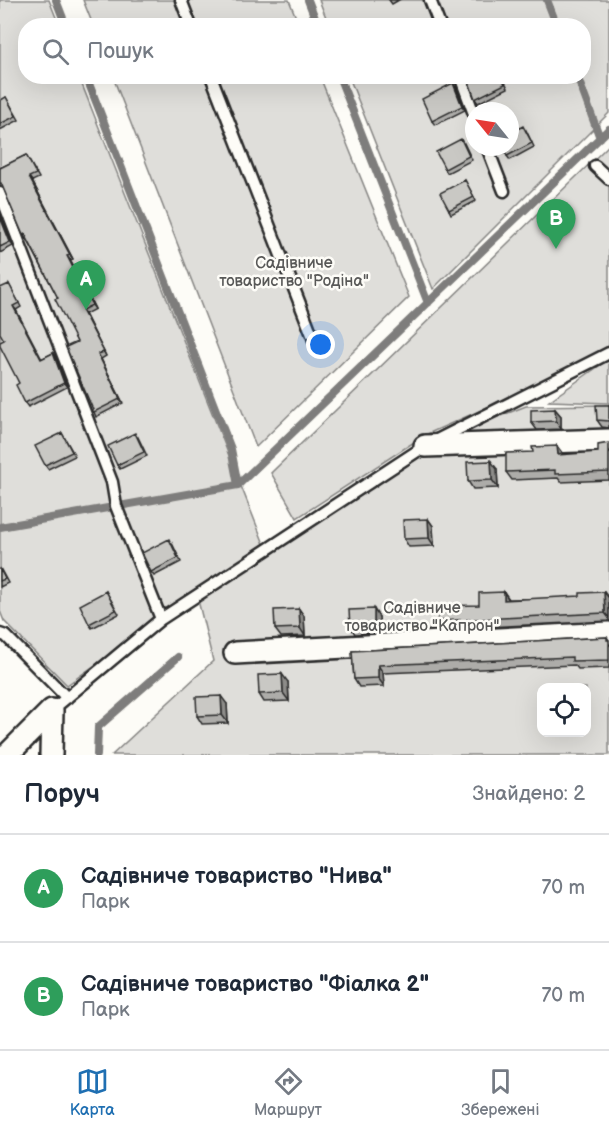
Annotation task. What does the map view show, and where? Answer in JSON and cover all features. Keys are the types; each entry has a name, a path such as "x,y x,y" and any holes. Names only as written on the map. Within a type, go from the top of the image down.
{"street":[{"path":"425,446 609,440"},
{"path":"235,653 609,633"},
{"path":"7,755 59,704"},
{"path":"51,755 59,704"}],"lane":[{"path":"181,0 188,18"},
{"path":"430,0 437,18"},
{"path":"214,84 316,345"},
{"path":"463,84 470,102"},
{"path":"490,156 504,192"},
{"path":"595,166 609,179"},
{"path":"0,193 108,471 116,506 161,619"},
{"path":"0,634 6,636 59,704 161,619 425,446 609,353"}],"green space":[{"path":"0,0 49,0 56,18 18,18 18,84 82,84 264,544 67,685 4,621 0,611"},
{"path":"83,0 289,0 296,18 90,18"},
{"path":"319,0 609,0 609,113 433,289 352,84 591,84 591,18 326,18"},
{"name":"Садівниче товариство \"Родіна\"","path":"116,84 323,84 409,297 256,447"},
{"path":"609,145 609,353 425,435 297,518 271,473"},
{"path":"609,359 609,403 549,401"},
{"name":"Садівниче товариство \"Капрон\"","path":"609,405 609,755 112,755 213,661 197,596 425,446 526,406"}],"building":[{"path":"453,84 462,106 432,121 422,99"},
{"path":"470,84 505,84 475,99"},
{"path":"6,97 16,116 0,124 0,101"},
{"path":"523,126 532,143 519,150 519,128"},
{"path":"461,139 465,148 465,156 469,156 445,169 436,152"},
{"path":"26,155 36,174 29,177 70,255 67,256 92,305 82,310 104,352 98,354 120,399 94,412 66,347 77,342 55,299 58,298 25,234 23,235 0,183 0,168"},
{"path":"465,180 474,197 449,210 440,193"},
{"path":"0,217 10,242 0,247"},
{"path":"9,284 19,303 13,306 41,359 53,353 64,383 25,403 16,385 19,383 0,346 0,342 4,340 0,333 0,288"},
{"path":"596,405 609,405 609,421 597,420"},
{"path":"555,409 556,421 531,422 531,410"},
{"path":"62,433 72,452 45,465 35,446"},
{"path":"135,433 144,452 117,465 108,446"},
{"path":"609,443 609,472 555,474 555,470 506,472 506,453 533,452 532,447 557,446 558,455 598,452 598,445"},
{"path":"491,461 492,480 468,481 467,462"},
{"path":"428,519 429,538 404,539 403,520"},
{"path":"169,539 178,558 151,572 142,553"},
{"path":"0,569 5,579 0,581"},
{"path":"106,591 116,610 89,624 80,605"},
{"path":"504,592 504,600 580,596 580,593 604,592 605,613 438,621 437,606 479,605 479,593"},
{"path":"299,609 300,628 275,629 274,610"},
{"path":"374,609 374,625 350,626 349,610"},
{"path":"607,637 609,660 572,661 572,657 378,665 378,678 354,679 352,651"},
{"path":"282,674 283,693 259,694 258,675"},
{"path":"221,696 222,715 197,716 196,697"}],"waterway":[{"path":"56,0 63,18"},
{"path":"308,0 315,18"},
{"path":"547,0 554,18"},
{"path":"89,84 231,449 238,485"},
{"path":"342,84 428,303"},
{"path":"580,84 600,138"},
{"path":"0,527 238,485 609,129"},
{"path":"97,755 98,727 178,657"}],"place":[{"name":"Садівниче товариство \"Фіалка 2\"","path":"556,249"},
{"name":"Садівниче товариство \"Нива\"","path":"86,310"}]}
